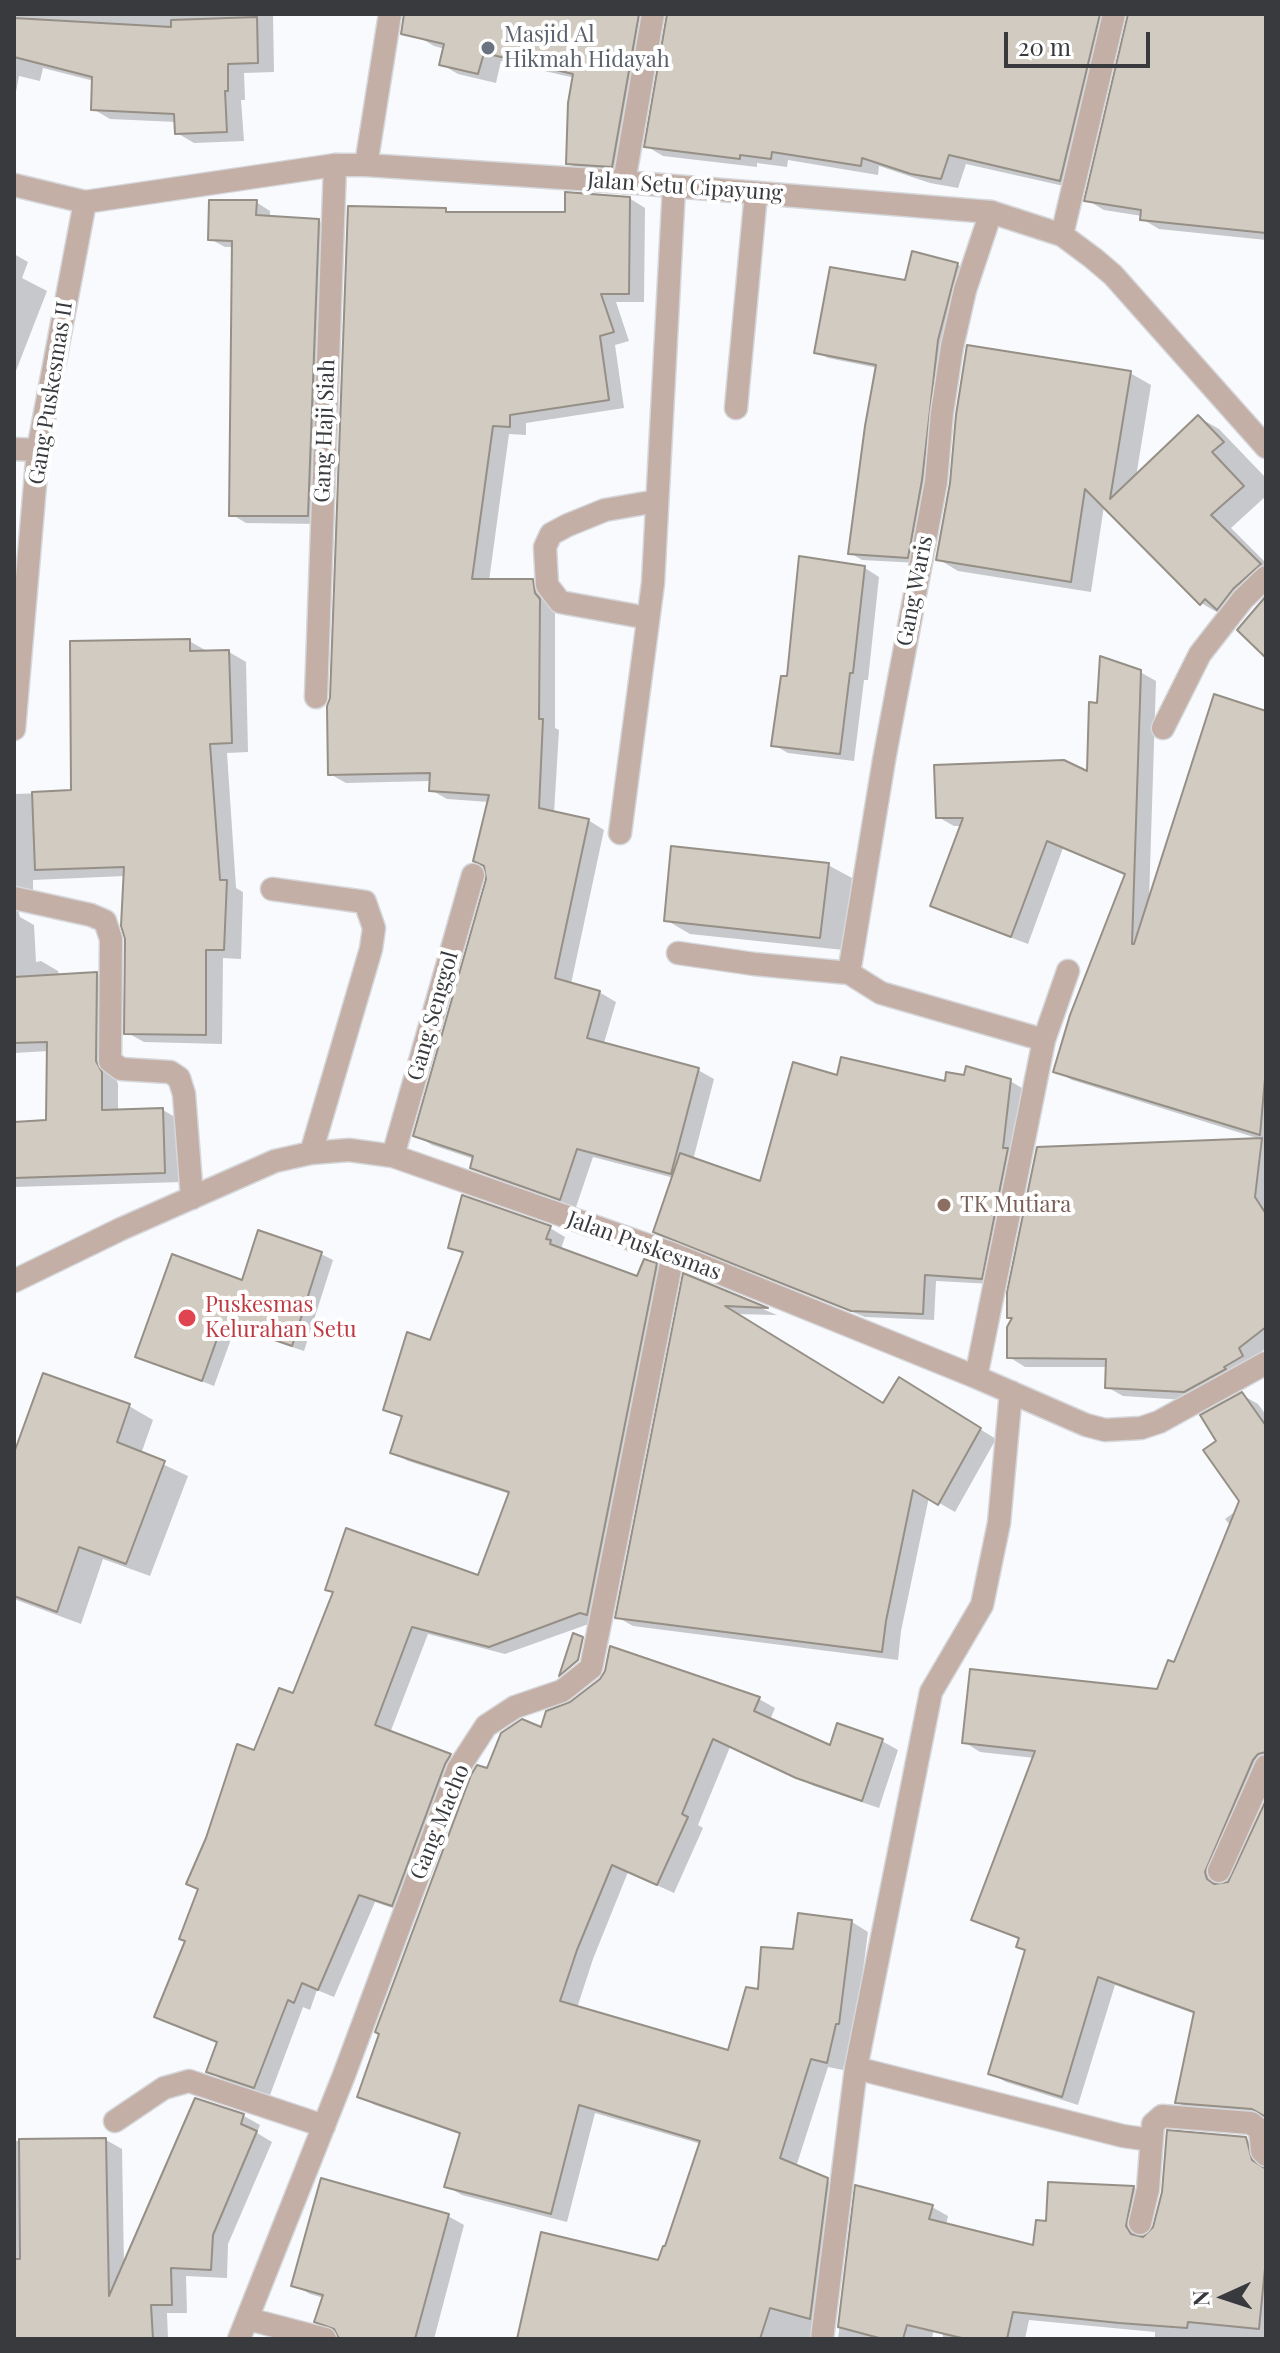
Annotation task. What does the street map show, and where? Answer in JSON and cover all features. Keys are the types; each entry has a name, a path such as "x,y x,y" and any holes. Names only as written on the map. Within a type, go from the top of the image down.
{"street":[{"path":"366,165 390,14"},
{"path":"624,182 653,14"},
{"path":"1062,235 1114,14"},
{"name":"Jalan Setu Cipayung","path":"14,185 85,202 335,165 366,165 991,212 1062,235 1113,275 1266,447"},
{"name":"Gang Haji Siah","path":"316,697 335,165"},
{"path":"620,833 653,583 674,187"},
{"path":"736,408 756,193"},
{"name":"Gang Puskesmas II","path":"14,729 38,450 85,202"},
{"name":"Gang Waris","path":"849,973 884,760 936,482 952,347 965,290 991,212"},
{"path":"14,449 38,450"},
{"path":"648,618 560,602 547,585 545,547 551,534 568,525 605,510 657,501"},
{"path":"1163,728 1200,654 1243,599 1266,577"},
{"name":"Gang Senggol","path":"393,1156 473,875"},
{"path":"272,889 365,902 374,928 371,949 311,1153"},
{"path":"14,898 105,921 111,939 110,1061 121,1069 170,1072 179,1078 184,1094 192,1198"},
{"path":"678,953 849,973 881,993 1044,1040"},
{"path":"976,1377 1044,1040 1068,971"},
{"name":"Jalan Puskesmas","path":"14,1281 275,1161 311,1153 349,1150 393,1156 673,1254 1086,1425 1105,1430 1125,1431 1159,1422 1266,1363"},
{"name":"Gang Macho","path":"243,2329 324,2126 458,1769 486,1726 515,1707 562,1691 591,1668 673,1254"},
{"path":"822,2339 856,2068 931,1692 982,1605 999,1523 1011,1392"},
{"path":"1219,1871 1266,1766"},
{"path":"856,2068 1123,2136 1151,2140"},
{"path":"115,2121 164,2088 189,2081 324,2126"},
{"path":"1140,2223 1148,2189 1153,2124 1162,2116 1251,2123 1260,2130 1262,2151 1266,2155"},
{"path":"243,2329 325,2339"}],"building":[{"path":"404,14 639,14 612,167 566,164 568,103 573,74 484,53 478,74 439,65 444,44 401,34"},
{"path":"667,14 1100,14 1060,181 949,155 941,179 911,174 862,158 861,166 772,152 771,159 740,155 740,159 644,147"},
{"path":"1128,14 1266,14 1266,233 1140,220 1141,210 1084,201"},
{"path":"257,17 258,63 228,64 228,91 225,91 227,132 175,134 174,114 91,110 92,77 14,57 14,18 171,27 171,20"},
{"path":"565,192 630,197 629,294 601,294 614,332 600,336 609,400 510,415 510,427 493,426 472,579 533,579 535,593 540,599 539,719 543,719 539,808 589,819 555,978 600,991 587,1038 699,1068 671,1174 577,1149 560,1200 470,1168 473,1156 413,1136 486,879 484,866 473,861 489,795 429,791 430,773 328,775 327,706 330,698 348,206 446,208 446,212 565,212"},
{"path":"209,200 257,200 256,215 319,219 308,516 229,516 232,241 208,240"},
{"path":"912,251 958,263 938,340 922,480 908,558 848,554 876,365 814,353 830,267 905,280"},
{"path":"967,345 1131,371 1110,499 1198,415 1224,442 1212,452 1244,486 1211,515 1261,564 1233,589 1217,610 1205,599 1200,605 1085,489 1071,582 936,560 950,483"},
{"path":"799,556 865,566 840,754 771,746 781,676 787,676"},
{"path":"1266,596 1266,658 1237,630"},
{"path":"190,639 190,651 229,650 232,743 210,744 220,880 227,880 224,950 206,950 206,1035 124,1034 125,939 121,926 124,867 35,870 32,792 71,790 70,641"},
{"path":"1100,656 1141,670 1132,944 1214,694 1266,711 1266,1067 1260,1135 1053,1072 1070,1015 1125,874 1047,841 1011,937 930,906 963,818 936,818 934,765 1064,760 1087,771 1089,702 1097,703"},
{"path":"671,846 829,863 820,938 664,921"},
{"path":"97,972 96,1061 102,1072 102,1110 163,1108 165,1173 14,1178 14,1122 46,1120 47,1042 14,1043 14,977"},
{"path":"841,1057 945,1081 946,1072 964,1075 966,1066 1011,1079 1003,1148 1008,1148 982,1279 925,1275 923,1314 851,1311 653,1232 680,1153 760,1181 793,1062 837,1075"},
{"path":"1262,1138 1255,1197 1266,1214 1266,1327 1239,1348 1243,1356 1184,1392 1105,1388 1106,1359 1007,1358 1007,1327 1012,1318 1007,1318 1007,1292 1037,1147"},
{"path":"462,1195 551,1226 546,1239 551,1240 550,1244 637,1276 644,1259 657,1263 587,1615 580,1613 489,1647 412,1627 375,1725 451,1754 392,1906 359,1895 318,1990 302,1983 294,2003 288,2000 254,2088 206,2072 217,2042 154,2017 185,1941 179,1939 198,1889 186,1884 206,1838 237,1744 254,1750 279,1688 293,1693 333,1592 325,1590 346,1528 478,1575 509,1492 390,1453 402,1416 383,1410 407,1332 430,1340 463,1252 448,1248"},
{"path":"258,1230 322,1252 292,1346 223,1322 202,1381 135,1357 172,1254 242,1280"},
{"path":"683,1273 768,1308 725,1306 883,1403 899,1377 981,1428 938,1505 913,1490 882,1652 615,1618"},
{"path":"43,1373 130,1404 117,1442 165,1461 126,1564 79,1547 57,1612 14,1596 14,1453"},
{"path":"1242,1392 1266,1426 1266,1752 1258,1754 1253,1760 1205,1872 1207,1879 1214,1884 1228,1882 1266,1800 1266,2117 1252,2109 1175,2103 1194,2012 1098,1977 1062,2097 988,2074 1025,1950 1016,1947 1019,1938 971,1920 1035,1751 962,1743 970,1669 1157,1689 1168,1660 1174,1662 1239,1501 1203,1450 1216,1441 1200,1415"},
{"path":"573,1633 583,1637 578,1660 559,1676"},
{"path":"610,1646 760,1697 754,1711 830,1745 837,1723 883,1739 862,1801 796,1778 713,1739 682,1814 688,1817 657,1885 612,1865 560,2001 728,2050 746,1987 758,1989 761,1947 793,1949 798,1913 852,1920 839,2024 836,2024 827,2063 811,2059 780,2158 828,2178 810,2319 770,2308 760,2339 517,2339 541,2232 658,2260 700,2141 579,2105 551,2214 444,2187 460,2133 357,2097 379,2034 375,2032 471,1775 477,1765 487,1768 501,1733 522,1719 541,1727 546,1711 570,1702 600,1679 605,1671"},
{"path":"195,2098 244,2114 241,2124 257,2131 213,2235 211,2270 171,2268 172,2305 151,2305 153,2339 14,2339 14,2259 20,2259 19,2139 106,2138 109,2296"},
{"path":"1167,2130 1246,2137 1252,2160 1266,2169 1266,2258 1259,2329 1188,2322 1187,2328 1013,2312 1007,2339 966,2339 907,2325 903,2339 883,2339 838,2327 855,2185 933,2205 929,2219 1033,2245 1036,2220 1046,2221 1048,2182 1134,2186 1126,2226 1131,2234 1143,2237 1153,2227 1162,2192"},
{"path":"321,2178 449,2214 415,2339 339,2339 334,2329 314,2322 323,2295 291,2286"}],"place":[{"name":"Masjid Al Hikmah Hidayah","path":"488,48"},
{"name":"TK Mutiara","path":"944,1205"},
{"name":"Puskesmas Kelurahan Setu","path":"187,1318"}]}
